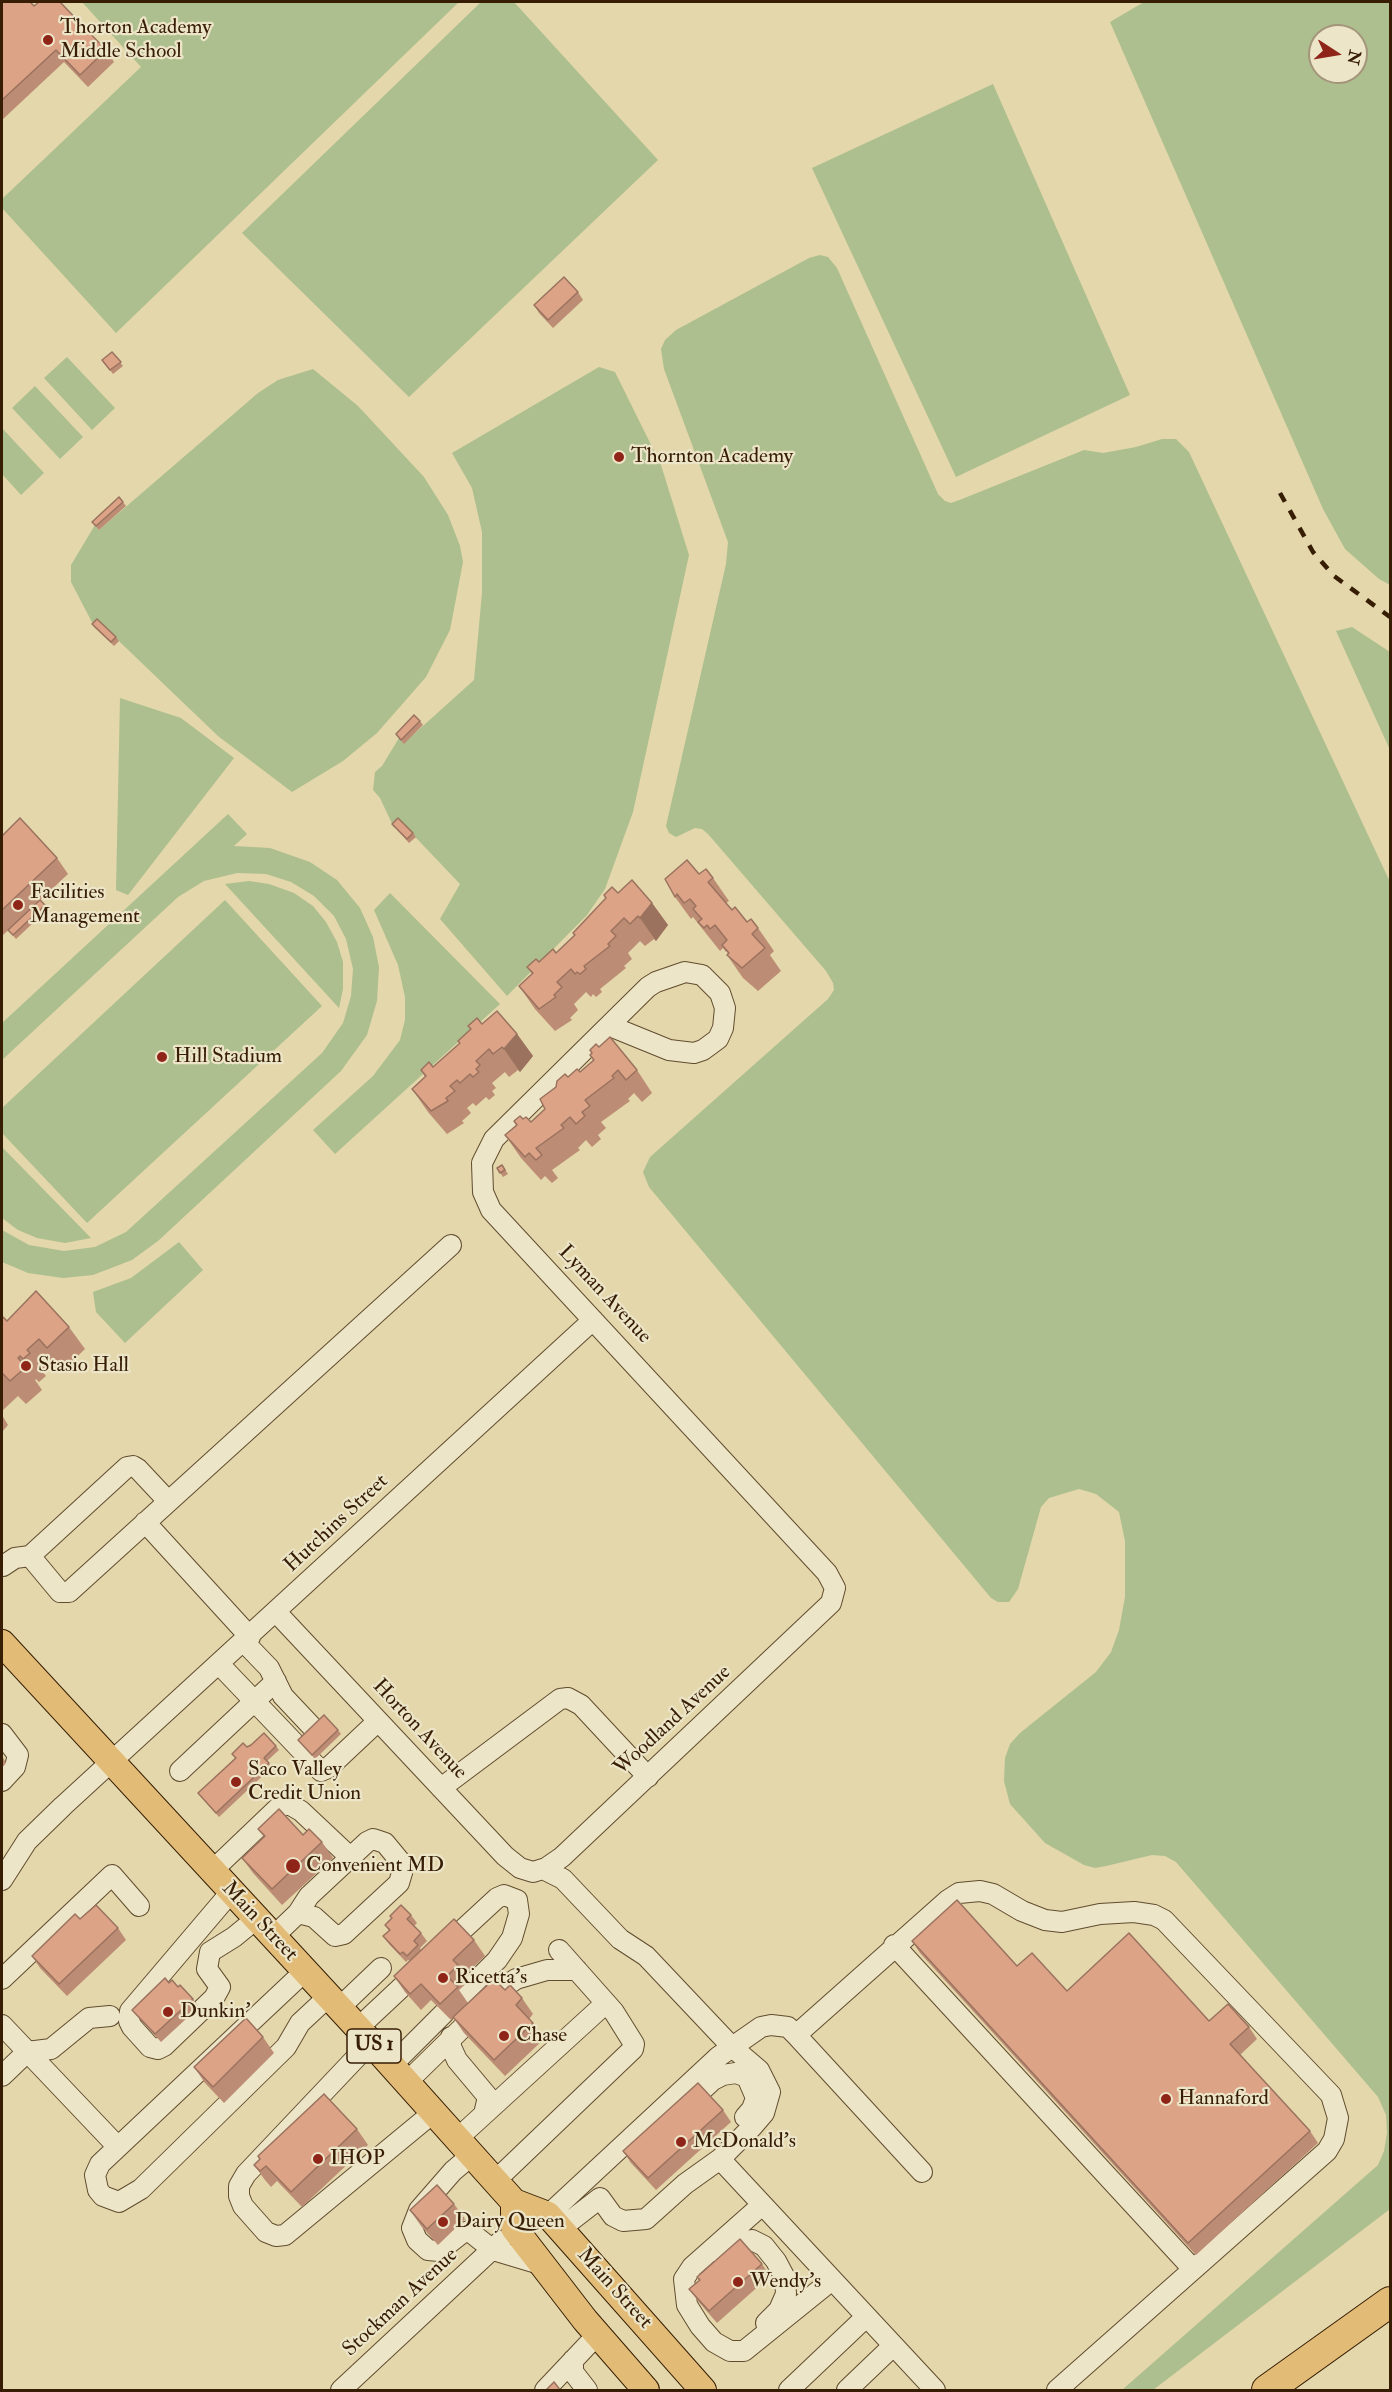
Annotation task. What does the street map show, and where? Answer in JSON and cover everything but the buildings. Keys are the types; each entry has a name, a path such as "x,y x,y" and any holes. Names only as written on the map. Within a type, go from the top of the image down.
{"highway":[{"path":"1267,2391 1390,2302"}],"main road":[{"name":"Main Street","path":"2,1643 334,2002 514,2202 554,2222 703,2391"},
{"path":"514,2202 514,2228"},
{"name":"Main Street","path":"514,2228 597,2335 646,2391"}],"street":[{"name":"Lyman Avenue","path":"610,1026 669,1050 694,1053 703,1050 718,1039 723,1028 725,1008 720,993 708,979 694,972 675,973 648,987 494,1139 484,1155 480,1173 483,1191 491,1210 821,1565 833,1583 835,1592"},
{"path":"30,1556 64,1594 451,1245"},
{"name":"Hutchins Street","path":"2,1880 27,1841 593,1320"},
{"path":"2,1571 15,1558 30,1556 127,1467 133,1466 138,1469 168,1501"},
{"path":"145,1522 269,1668 279,1688 285,1713 328,1744"},
{"name":"Woodland Avenue","path":"538,1871 562,1857 821,1615 831,1603 835,1592"},
{"name":"Horton Avenue","path":"276,1612 513,1864 562,1879 620,1939 646,1956 732,2047 759,2070 770,2092 764,2113 720,2159 685,2184"},
{"path":"219,1664 318,1769 324,1770 328,1744"},
{"path":"180,1771 254,1701 279,1688"},
{"path":"441,1788 560,1699 568,1698 581,1705 648,1777"},
{"path":"328,1744 378,1721"},
{"path":"2,1734 18,1755 15,1767 2,1781"},
{"path":"212,1871 279,1807 289,1804 301,1811 351,1858"},
{"path":"231,1892 130,2011 129,2021 132,2027 150,2047 158,2049 164,2046 214,1998 220,1987 207,1969 210,1952 234,1937 265,1928 298,1913 309,1896 367,1842 379,1840 401,1859 404,1866 403,1877 349,1930 339,1936 314,1917 298,1913"},
{"path":"462,1995 497,1960 512,1938 519,1914 517,1900 538,1871"},
{"path":"2,1979 112,1875 139,1906"},
{"path":"796,2035 948,1900 958,1893 970,1891 993,1894 1036,1918 1062,1922 1121,1912 1154,1915 1164,1920 1331,2095 1338,2118 1334,2139 1327,2151 1211,2256 1192,2268 1057,2391"},
{"path":"434,2112 285,2235 276,2236 266,2232 243,2206 239,2196 239,2186 246,2174 364,2035 497,1898 504,1896 517,1900"},
{"path":"894,1946 1192,2268"},
{"path":"495,2181 628,2057 634,2044 606,2003 559,1950"},
{"path":"305,1971 100,2164 95,2175 98,2190 103,2196 119,2202 133,2196 179,2154 187,2142 286,2047 300,2023 381,1968"},
{"path":"399,2073 451,2037 491,1998 516,1979 547,1970 577,1970"},
{"path":"484,2114 606,2003"},
{"path":"399,2073 444,2013"},
{"path":"2,2076 27,2052 51,2049 88,2018 110,2016"},
{"path":"2,2025 118,2147"},
{"path":"554,2222 614,2155 718,2056 761,2027 771,2025 788,2027 921,2172"},
{"path":"451,2037 451,2048 457,2060 488,2097 484,2114 453,2171 419,2210 413,2224 413,2232 420,2243 432,2251 439,2251 462,2233 469,2231 493,2250"},
{"path":"554,2222 600,2198 613,2216 623,2221 646,2219 685,2184 710,2150 752,2109 756,2098 754,2089 742,2074 729,2073 713,2080 646,2144 614,2155"},
{"path":"720,2159 893,2346 928,2388"},
{"path":"762,2205 686,2273 683,2286 689,2308 714,2342 729,2351 744,2351 832,2280"},
{"name":"Stockman Avenue","path":"341,2391 514,2228"},
{"path":"689,2308 690,2289 735,2246 752,2240 770,2252 787,2285 779,2310 738,2344 733,2346 714,2342"},
{"name":"Stockman Avenue","path":"493,2250 543,2265"},
{"path":"789,2391 866,2317"},
{"path":"545,2391 597,2335"},
{"path":"847,2391 893,2346"},
{"path":"573,2360 573,2372 581,2388"}],"green space":[{"path":"82,2 459,2 116,333 2,208 2,199 141,67"},
{"path":"481,2 514,2 658,160 409,397 242,233"},
{"path":"1144,2 1390,2 1390,585 1379,579 1345,549 1323,509 1110,22"},
{"path":"993,84 1130,395 956,477 812,168"},
{"path":"820,255 828,257 837,268 938,494 945,501 951,503 962,499 1084,450 1103,453 1162,439 1176,439 1189,452 1390,882 1390,2209 1153,2390 1122,2390 1378,2165 1384,2151 1387,2133 1386,2115 1378,2097 1176,1862 1165,1856 1152,1855 1095,1868 1084,1865 1045,1843 1010,1804 1004,1781 1005,1758 1010,1744 1020,1733 1096,1672 1111,1652 1119,1630 1125,1597 1125,1541 1119,1512 1096,1494 1079,1489 1049,1498 1041,1507 1018,1589 1009,1602 998,1602 991,1598 649,1187 643,1172 650,1157 828,999 834,990 826,971 708,834 702,829 695,828 676,837 669,833 666,826 726,564 728,542 664,369 661,349 665,340 676,330 809,258"},
{"path":"67,357 115,408 92,430 44,378"},
{"path":"599,367 615,372 661,465 689,555 633,812 605,889 587,915 507,996 440,919 460,884 401,822 394,828 380,798 373,790 375,772 382,766 399,738 404,743 474,680 482,593 482,532 472,488 452,453"},
{"path":"313,369 358,406 424,477 448,515 460,546 463,562 450,630 426,677 377,733 343,761 292,792 218,736 100,623 95,628 71,582 71,565 95,525 99,530 258,393 278,380"},
{"path":"35,386 83,437 60,459 12,408"},
{"path":"2,428 44,473 21,495 2,474"},
{"path":"1352,627 1390,652 1390,750 1336,631"},
{"path":"120,698 181,718 234,758 128,895 116,890"},
{"path":"228,814 247,834 234,846 270,848 310,862 337,880 360,908 373,937 379,967 377,1001 367,1035 341,1071 158,1241 132,1260 93,1275 63,1278 28,1273 2,1262 2,1230 29,1245 64,1251 95,1247 126,1232 322,1053 343,1023 351,996 353,969 346,939 334,916 314,896 291,882 266,874 237,873 204,881 178,897 2,1060 2,1023"},
{"path":"249,881 269,884 294,893 313,906 326,922 337,942 343,962 343,989 339,1008 225,884"},
{"path":"390,893 500,1004 335,1154 313,1130 373,1076 400,1040 405,1020 405,997 398,965 374,910"},
{"name":"Hill Stadium","path":"225,900 322,1006 87,1223 2,1133 2,1108"},
{"path":"2,1147 91,1238 65,1243 37,1238 18,1230 2,1218"},
{"path":"179,1242 203,1270 125,1343 96,1312 93,1292 131,1278"}],"railway":[{"path":"1280,493 1313,552 1334,576 1390,617"}],"place":[{"name":"Thorton Academy Middle School","path":"48,40"},
{"name":"Thornton Academy","path":"619,457"},
{"name":"Facilities Management","path":"18,905"},
{"name":"Hill Stadium","path":"162,1057"},
{"name":"Stasio Hall","path":"26,1366"},
{"name":"Saco Valley Credit Union","path":"236,1782"},
{"name":"Convenient MD","path":"293,1866"},
{"name":"Ricetta's","path":"443,1978"},
{"name":"Dunkin'","path":"168,2012"},
{"name":"Chase","path":"504,2036"},
{"name":"Hannaford","path":"1166,2099"},
{"name":"McDonald's","path":"681,2142"},
{"name":"IHOP","path":"318,2159"},
{"name":"Dairy Queen","path":"443,2222"},
{"name":"Wendy's","path":"738,2282"}]}
